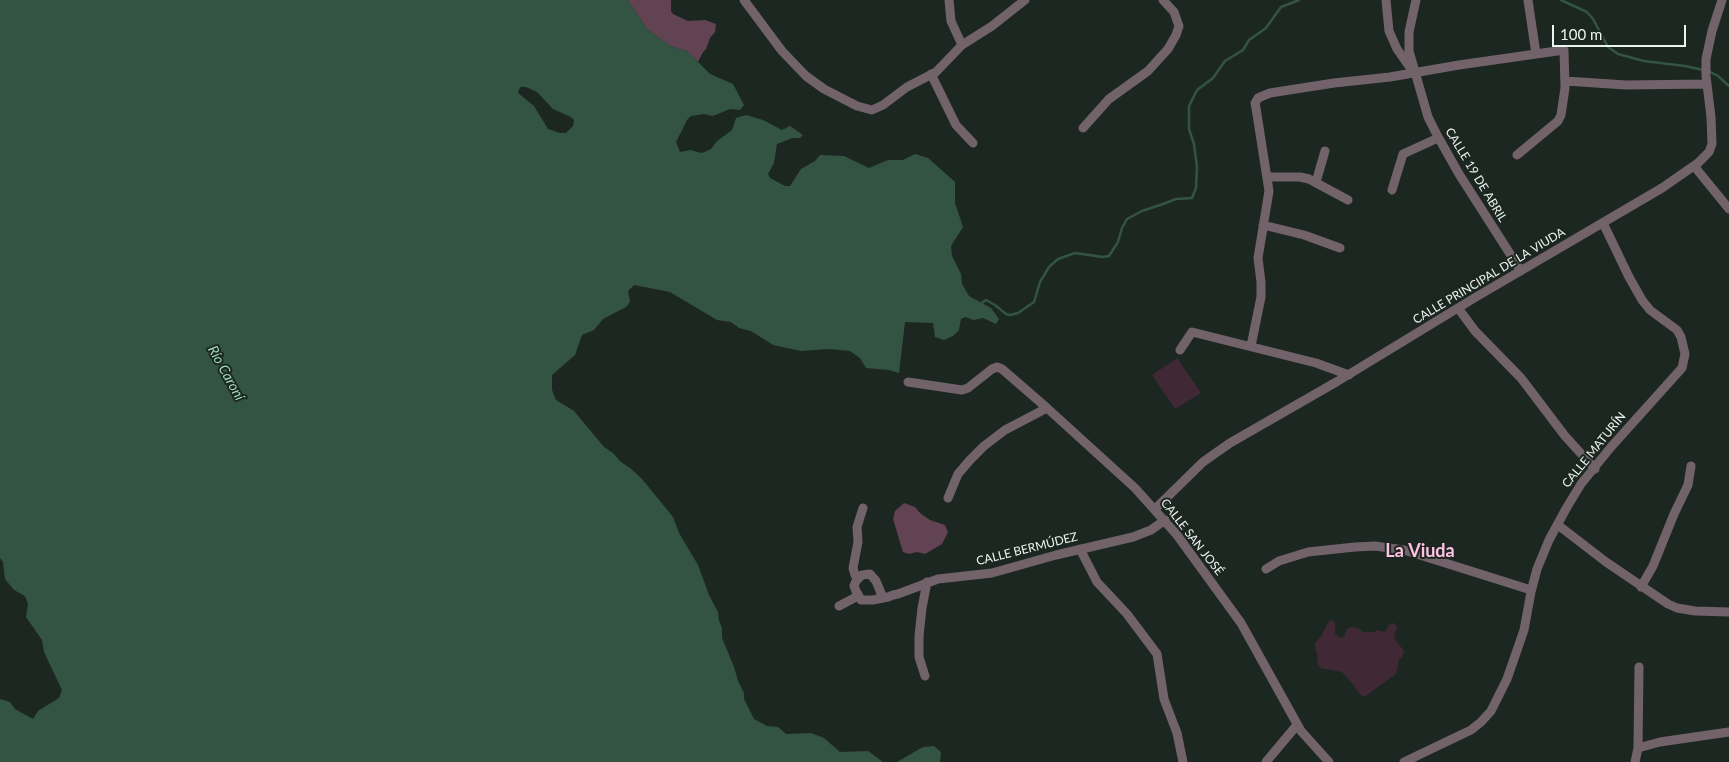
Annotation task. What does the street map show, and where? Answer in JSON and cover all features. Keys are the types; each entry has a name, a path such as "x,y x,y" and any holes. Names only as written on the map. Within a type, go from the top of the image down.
{"street":[{"path":"744,0 782,51 812,81 824,89 868,110 876,109 907,87 931,74 943,65 962,45 998,22 1025,0"},
{"path":"949,0 951,21 962,45"},
{"path":"1083,128 1108,100 1148,71 1172,42 1178,31 1178,21 1174,12 1164,0"},
{"path":"1386,0 1389,31 1397,49 1414,73"},
{"name":"CALLE 19 DE ABRIL","path":"1416,0 1408,41 1414,73 1424,104 1438,138 1465,185 1521,271"},
{"path":"1528,0 1536,54"},
{"name":"CALLE PRINCIPAL DE LA VIUDA","path":"1155,509 1212,455 1679,178 1694,166 1709,152 1712,144 1706,59 1712,31 1722,0"},
{"path":"1251,346 1261,297 1258,258 1268,201 1267,177 1255,103 1258,98 1296,89 1564,50 1565,81 1563,105 1558,121 1517,155"},
{"path":"931,74 956,125 973,143"},
{"path":"1565,81 1626,85 1706,80"},
{"path":"1392,190 1403,154 1438,138"},
{"path":"1316,182 1325,152"},
{"path":"1694,166 1729,208"},
{"path":"1267,177 1300,177 1316,182 1348,200"},
{"name":"CALLE MATURÍN","path":"1404,762 1470,730 1491,711 1506,679 1524,630 1531,590 1545,549 1578,489 1624,432 1682,368 1685,354 1684,344 1677,330 1650,310 1642,300 1603,223"},
{"path":"1263,226 1312,237 1340,248"},
{"path":"1458,308 1475,331 1520,378 1565,436 1595,469"},
{"path":"1180,350 1192,332 1316,363 1349,375"},
{"name":"CALLE SAN JOSÉ","path":"908,382 962,390 972,386 997,367 1002,369 1047,408 1135,488 1165,520 1241,623 1305,737 1329,762"},
{"path":"948,498 958,474 984,446 1005,430 1047,408"},
{"path":"1641,587 1653,566 1688,484 1691,466"},
{"path":"858,578 853,568 858,542 857,527 863,508"},
{"name":"CALLE BERMÚDEZ","path":"861,599 883,598 946,577 992,573 1145,533 1165,520"},
{"path":"1558,525 1641,587 1677,608 1695,611 1729,612"},
{"path":"1266,569 1278,561 1308,552 1375,546 1414,553 1531,590"},
{"path":"1080,549 1097,582 1127,614 1157,654 1164,699 1177,733 1183,762"},
{"path":"840,606 861,599 854,586 858,578 866,574 873,577 883,598"},
{"path":"925,676 919,657 919,636 927,582"},
{"path":"1635,762 1638,748 1639,667"},
{"path":"1266,762 1297,724"},
{"path":"1638,748 1660,742 1729,732"}],"shaded area":[{"path":"628,0 671,0 671,11 673,14 688,21 705,20 716,24 715,32 698,62 687,51 670,46 647,29"},
{"path":"1177,358 1201,393 1175,409 1152,375"},
{"path":"904,503 915,507 930,520 945,525 948,532 942,544 925,554 903,552 893,519 895,511"},
{"path":"1333,620 1335,634 1340,638 1344,637 1347,629 1351,627 1358,628 1363,632 1374,632 1377,630 1385,632 1389,625 1393,623 1397,627 1394,638 1404,651 1399,660 1396,674 1364,697 1342,672 1320,668 1317,662 1318,656 1315,644 1329,621"}],"water":[{"name":"Río Caroní","path":"0,0 628,0 647,29 670,46 687,51 710,74 733,84 744,105 740,110 730,109 713,116 704,114 691,116 676,142 680,152 690,150 702,153 711,149 717,141 732,130 736,118 746,115 763,120 782,130 790,126 803,135 800,138 792,138 777,144 774,163 768,174 770,178 785,186 790,186 801,169 815,161 820,155 844,156 869,168 888,160 903,160 915,154 928,158 955,182 955,203 963,227 951,246 952,256 961,274 962,284 969,296 991,308 999,319 996,324 983,318 974,320 965,317 961,319 959,330 953,336 944,340 935,337 933,323 905,322 899,373 866,368 860,358 850,351 829,349 801,351 773,345 751,331 739,328 731,322 717,320 670,292 634,285 628,291 630,302 626,307 603,319 594,330 582,335 575,355 552,375 552,390 556,400 574,411 604,447 642,479 673,517 679,533 698,565 709,595 718,612 722,628 722,638 744,693 744,699 754,719 767,726 778,727 786,734 811,733 824,738 840,752 868,751 883,762 0,762 0,699 10,702 15,709 33,719 38,711 59,698 62,690 44,652 42,640 26,617 28,604 25,596 14,590 5,579 3,562 0,558","holes":["520,87 526,87 537,92 553,109 571,117 574,120 573,126 566,133 548,129 534,106 518,93"]},
{"path":"934,746 941,752 940,762 897,762 923,747"}],"waterway":[{"path":"979,305 986,300 1006,314 1018,313 1034,302 1040,282 1049,267 1058,259 1075,253 1103,257 1109,256 1118,242 1127,219 1142,211 1176,199 1192,198 1196,188 1197,167 1194,144 1189,129 1189,106 1197,90 1213,78 1225,61 1243,50 1249,40 1266,28 1281,7 1299,0"},
{"path":"1561,0 1587,12 1593,19 1608,47 1618,54 1644,61 1708,71 1718,76 1729,86"}],"district":[{"name":"La Viuda","path":"1420,551"}]}
